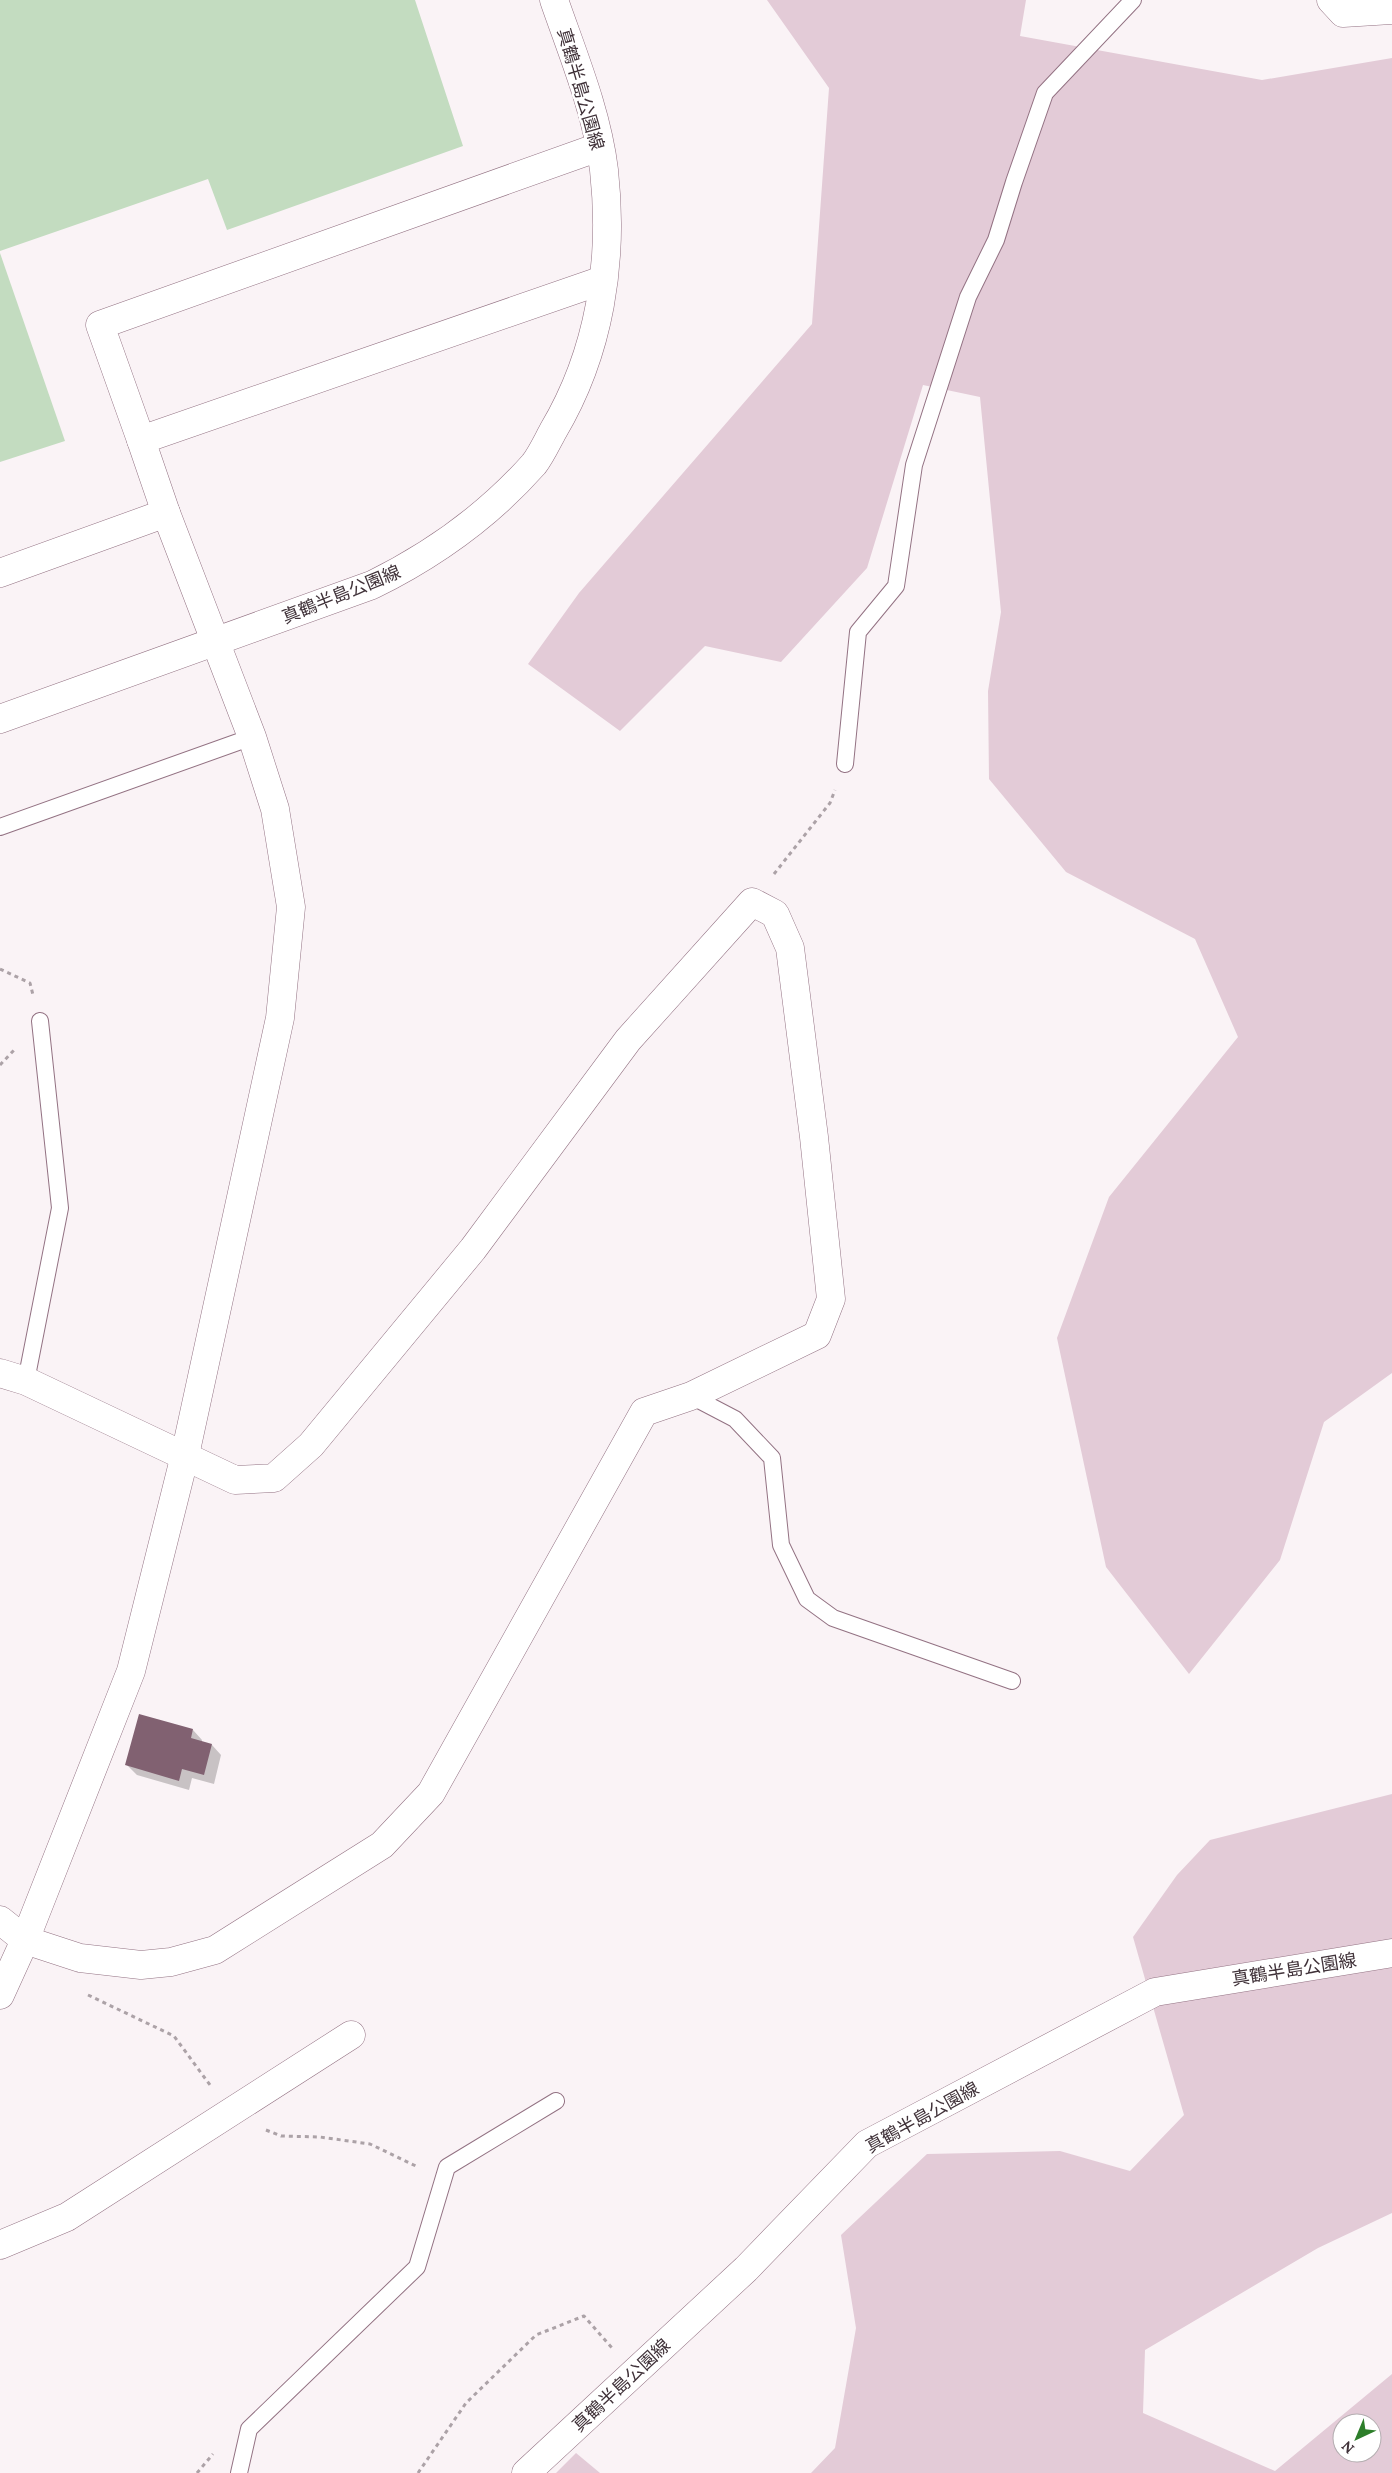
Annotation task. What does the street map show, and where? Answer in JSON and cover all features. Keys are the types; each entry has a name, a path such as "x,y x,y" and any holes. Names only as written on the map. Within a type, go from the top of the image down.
{"street":[{"name":"真鶴半島公園線","path":"0,719 372,585 414,564 465,529 535,462 568,407 588,358 607,250 604,169 594,121 554,0"},
{"path":"1331,0 1343,12 1392,10"},
{"path":"0,1995 25,1940 131,1671 185,1455 280,1018 291,907 275,810 252,737 166,513 100,325 599,147"},
{"path":"141,440 603,280"},
{"path":"0,573 166,513"},
{"path":"0,1373 26,1381 235,1480 274,1478 311,1445 473,1249 628,1040 752,902 775,914 790,948 814,1137 830,1299 817,1335 691,1396 644,1412 431,1793 382,1845 215,1950 171,1962 141,1965 80,1958 25,1940 0,1920"},
{"name":"真鶴半島公園線","path":"526,2473 746,2269 867,2144 1155,1992 1392,1953"},
{"path":"0,2245 67,2217 351,2035"}],"lane":[{"path":"845,764 858,632 896,586 914,465 968,297 996,240 1045,93 1132,0"},
{"path":"0,828 252,737"},
{"path":"26,1381 60,1208 40,1021"},
{"path":"691,1396 735,1419 772,1458 781,1545 807,1599 834,1618 1012,1681"},
{"path":"239,2473 249,2429 417,2267 447,2167 556,2101"}],"path":[{"path":"752,902 830,803 845,764"},
{"path":"83,1993 174,2036 231,2113 281,2136 320,2137 370,2144"},
{"path":"418,2473 466,2403 536,2335 584,2316 633,2374"}],"shaded area":[{"path":"0,0 415,0 463,146 227,230 208,179 0,251"},
{"path":"767,0 1026,0 1020,36 1262,80 1392,58 1392,1373 1324,1422 1280,1560 1189,1674 1106,1567 1057,1338 1109,1197 1238,1037 1195,939 1066,872 989,779 988,691 1001,612 980,397 923,385 867,568 781,662 705,646 620,731 528,664 579,593 812,324 829,88"},
{"path":"0,253 65,441 0,462"},
{"path":"1392,1794 1392,2213 1318,2248 1145,2350 1143,2413 1275,2471 1332,2424 1332,2463 1382,2463 1382,2413 1345,2413 1392,2374 1392,2473 811,2473 835,2448 856,2328 841,2235 927,2154 1060,2151 1130,2171 1184,2115 1133,1937 1177,1875 1210,1840"},
{"path":"576,2453 600,2473 556,2473"}],"building":[{"path":"139,1714 193,1729 191,1738 212,1744 204,1775 182,1769 179,1781 125,1765"}]}
